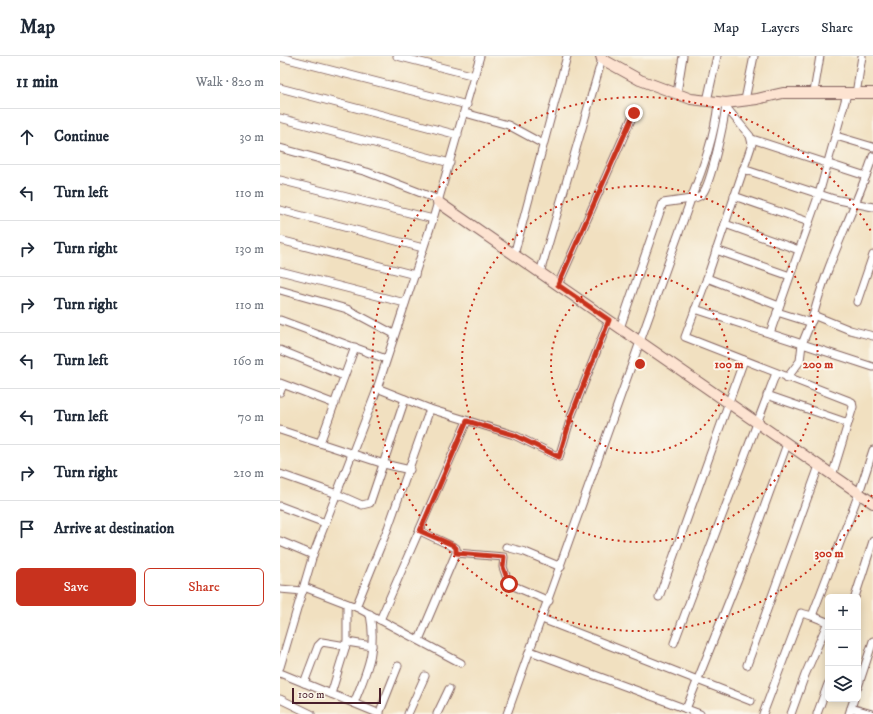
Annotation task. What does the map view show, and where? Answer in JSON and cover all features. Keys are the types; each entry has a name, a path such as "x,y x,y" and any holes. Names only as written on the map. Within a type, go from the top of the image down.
{"street":[{"path":"396,56 475,76"},
{"path":"280,667 313,555 353,454 377,388 439,201 480,56"},
{"path":"514,255 567,56"},
{"path":"677,93 683,56"},
{"path":"707,101 718,56"},
{"path":"745,100 754,56"},
{"path":"814,92 820,56"},
{"path":"770,333 819,194 826,164 851,94 862,56"},
{"path":"280,57 466,109 508,125 544,144"},
{"path":"540,273 601,57 640,80 691,99 724,104 783,93 873,93"},
{"path":"280,88 458,135"},
{"path":"724,104 752,139 866,176"},
{"path":"507,714 549,601 639,341 700,177 717,120 724,104"},
{"path":"620,328 663,203 702,196 709,185 724,123 724,104"},
{"path":"558,285 634,113"},
{"path":"280,118 450,163"},
{"path":"836,136 873,147"},
{"path":"752,139 752,144 707,278 684,337 852,402 853,407 832,476"},
{"path":"280,148 367,172 439,201 514,255 873,503"},
{"path":"787,378 800,361 802,344 845,226 856,203 872,161"},
{"path":"743,169 834,199 873,206"},
{"path":"280,180 433,219"},
{"path":"734,196 809,222"},
{"path":"280,210 423,248"},
{"path":"725,224 799,250"},
{"path":"280,240 415,274"},
{"path":"716,250 790,276"},
{"path":"857,302 873,255"},
{"path":"280,271 405,303"},
{"path":"707,278 778,309 873,336"},
{"path":"280,290 347,309 394,334"},
{"path":"695,309 873,368"},
{"path":"280,320 386,359"},
{"path":"377,388 430,409 514,435 559,457 572,414 609,320"},
{"path":"320,443 355,347"},
{"path":"280,350 344,376"},
{"path":"658,597 744,360"},
{"path":"674,643 776,373"},
{"path":"280,392 281,384 335,404"},
{"path":"768,395 848,424"},
{"path":"280,474 337,494 362,505 367,505 370,503 384,464 405,399"},
{"path":"356,607 373,569 410,470 430,409"},
{"path":"380,620 467,421"},
{"path":"280,430 384,464 410,470"},
{"path":"686,709 787,444"},
{"path":"812,616 859,493 873,450"},
{"path":"747,665 819,466"},
{"path":"280,506 325,523"},
{"path":"419,640 456,553 456,548 453,545 420,531"},
{"path":"856,594 873,541"},
{"path":"280,542 313,555"},
{"path":"506,547 525,552 561,567"},
{"path":"456,553 504,557 503,567 509,584 549,601"},
{"path":"280,590 304,589 356,607 461,664"},
{"path":"331,694 346,644 347,604"},
{"path":"762,714 801,613 825,621"},
{"path":"354,703 371,659 373,630 370,614"},
{"path":"542,619 751,701"},
{"path":"791,714 825,629"},
{"path":"304,683 318,646 322,642 372,646"},
{"path":"861,679 873,642"},
{"path":"530,651 700,714"},
{"path":"280,673 379,714 398,666"},
{"path":"408,714 425,676"},
{"path":"437,714 449,689"},
{"path":"817,714 825,692"},
{"path":"280,699 311,714"},
{"path":"850,711 872,714"}],"route":[{"path":"509,584 503,567 504,557 456,553 456,548 453,545 420,531 467,421 514,435 559,457 572,414 609,320 558,285 634,113"}]}
